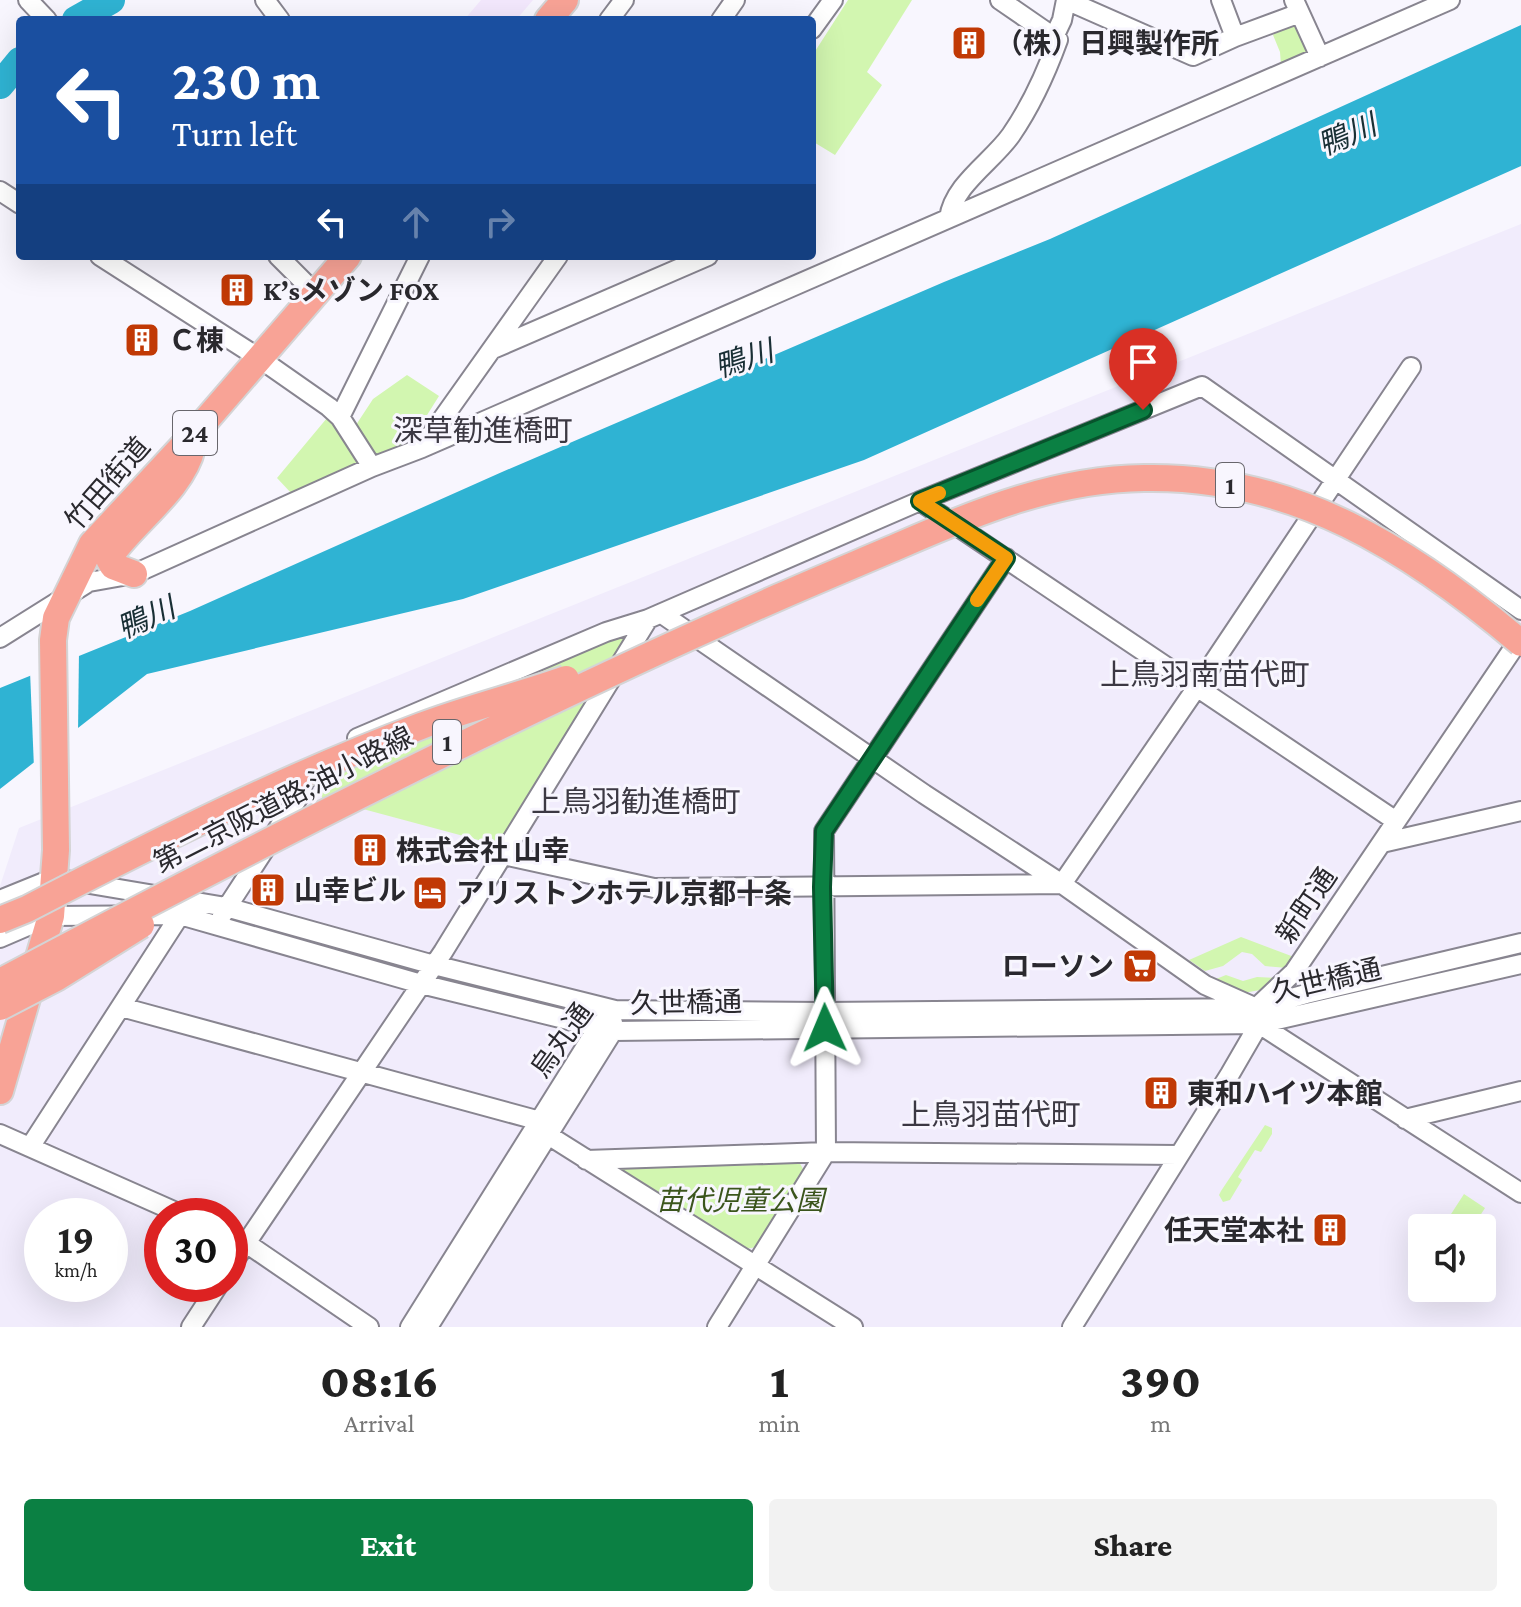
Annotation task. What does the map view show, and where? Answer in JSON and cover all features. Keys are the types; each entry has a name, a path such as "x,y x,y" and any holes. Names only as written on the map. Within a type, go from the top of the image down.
{"highway":[{"path":"551,16 565,0"},
{"name":"竹田街道","path":"0,1091 51,916 56,820 53,640 60,608 92,544 195,433 345,260"},
{"path":"134,574 113,566 110,563 111,555 176,480 189,460 195,433"},
{"name":"第二京阪道路;油小路線","path":"0,982 321,814 717,624 998,505 1065,486 1147,477 1237,486 1282,497 1366,532 1443,582 1521,643"},
{"name":"第二京阪道路;油小路線","path":"0,967 224,851 609,663 793,583 906,543"},
{"path":"0,920 204,818 313,770 432,722 609,663"},
{"path":"0,1007 81,963 321,814"}],"street":[{"path":"28,0 43,16"},
{"path":"816,23 833,0"},
{"path":"949,218 951,202 1011,135 1044,77 1058,40 1000,0"},
{"path":"1054,37 1066,0 1193,56 1297,6 1320,57"},
{"path":"1221,0 1235,37"},
{"path":"0,638 60,608 96,579 115,579 134,574 372,467 422,448 1450,0"},
{"path":"106,260 259,358 340,417 372,467"},
{"path":"282,260 316,294"},
{"path":"340,417 418,260"},
{"path":"422,448 555,260"},
{"path":"493,349 699,260"},
{"path":"1062,884 1411,367"},
{"path":"217,925 298,798 304,782 334,748 606,632 655,616 920,501 1202,386 1521,610"},
{"path":"920,501 1396,821"},
{"path":"717,1327 826,1152 824,831 1006,558"},
{"path":"655,616 1062,884 1205,985 1257,1016 1405,1119 1521,1193"},
{"path":"248,1226 361,1073 434,965 655,616"},
{"name":"新町通","path":"1072,1327 1230,1074 1257,1016 1294,972 1521,637"},
{"path":"1382,843 1521,811"},
{"path":"503,855 654,888 1062,884"},
{"path":"0,900 54,878"},
{"name":"久世橋通","path":"54,878 226,907 434,965 615,1010 825,1020"},
{"path":"30,1147 180,915"},
{"name":"久世橋通","path":"51,916 180,915 421,984 606,1029 825,1020 1257,1016 1521,964"},
{"path":"0,938 51,916"},
{"name":"久世橋通","path":"1257,1016 1306,994 1521,943"},
{"path":"121,1007 361,1073 544,1128 586,1160 853,1327"},
{"name":"烏丸通","path":"428,1327 615,1010"},
{"path":"1405,1119 1521,1091"},
{"name":"烏丸通","path":"410,1327 544,1128"},
{"path":"0,1134 145,1198"},
{"path":"586,1160 826,1152 1178,1155"},
{"path":"248,1247 369,1327"},
{"path":"191,1327 207,1302"}],"shaded area":[{"path":"481,0 533,0 519,16 467,16"},
{"path":"1521,224 1521,1327 0,1327 0,886 19,828"}],"green space":[{"path":"848,0 912,0 867,72 882,85 835,155 816,143 816,50"},
{"path":"1291,24 1302,28 1310,49 1304,58 1281,65 1273,35"},
{"path":"407,375 439,396 407,447 381,458 372,452 354,428 373,399"},
{"path":"327,418 338,426 360,458 357,467 292,494 277,478"},
{"path":"626,633 630,639 508,843 497,845 322,798 320,774 463,703"},
{"path":"1241,937 1294,957 1287,968 1265,966 1252,954 1242,952 1223,966 1205,971 1189,960"},
{"path":"1226,975 1243,981 1257,977 1281,978 1271,988 1238,994 1216,979"},
{"path":"1265,1125 1272,1128 1272,1134 1261,1152 1255,1150 1238,1177 1242,1180 1230,1200 1223,1202 1219,1195 1221,1191"},
{"name":"苗代児童公園","path":"798,1160 803,1169 757,1247 745,1249 621,1171 621,1162"},
{"path":"1464,1194 1485,1208 1481,1214 1451,1214"}],"water":[{"name":"鴨川","path":"1521,25 1521,166 864,460 463,599 147,674 0,789 0,688 190,611 502,472 1050,239"}],"pier":[{"path":"79,651 78,732 34,768 30,671"}],"waterway":[{"path":"83,16 111,0"},
{"path":"0,85 16,66"}],"slow traffic":[{"path":"939,493 920,501 1006,558 977,600"}],"place":[{"name":"（株）日興製作所","path":"969,43"},
{"name":"K’sメゾン FOX","path":"237,290"},
{"name":"Ｃ棟","path":"142,340"},
{"name":"株式会社 山幸","path":"370,850"},
{"name":"山幸ビル","path":"268,890"},
{"name":"アリストンホテル京都十条","path":"430,893"},
{"name":"ローソン","path":"1140,966"},
{"name":"東和ハイツ本館","path":"1161,1093"},
{"name":"任天堂本社","path":"1330,1230"}],"district":[{"name":"深草勧進橋町","path":"483,431"},
{"name":"上鳥羽南苗代町","path":"1205,675"},
{"name":"上鳥羽勧進橋町","path":"636,802"},
{"name":"上鳥羽苗代町","path":"991,1115"}],"route":[{"path":"825,1028 824,831 1006,558 920,501 1143,410"}]}
